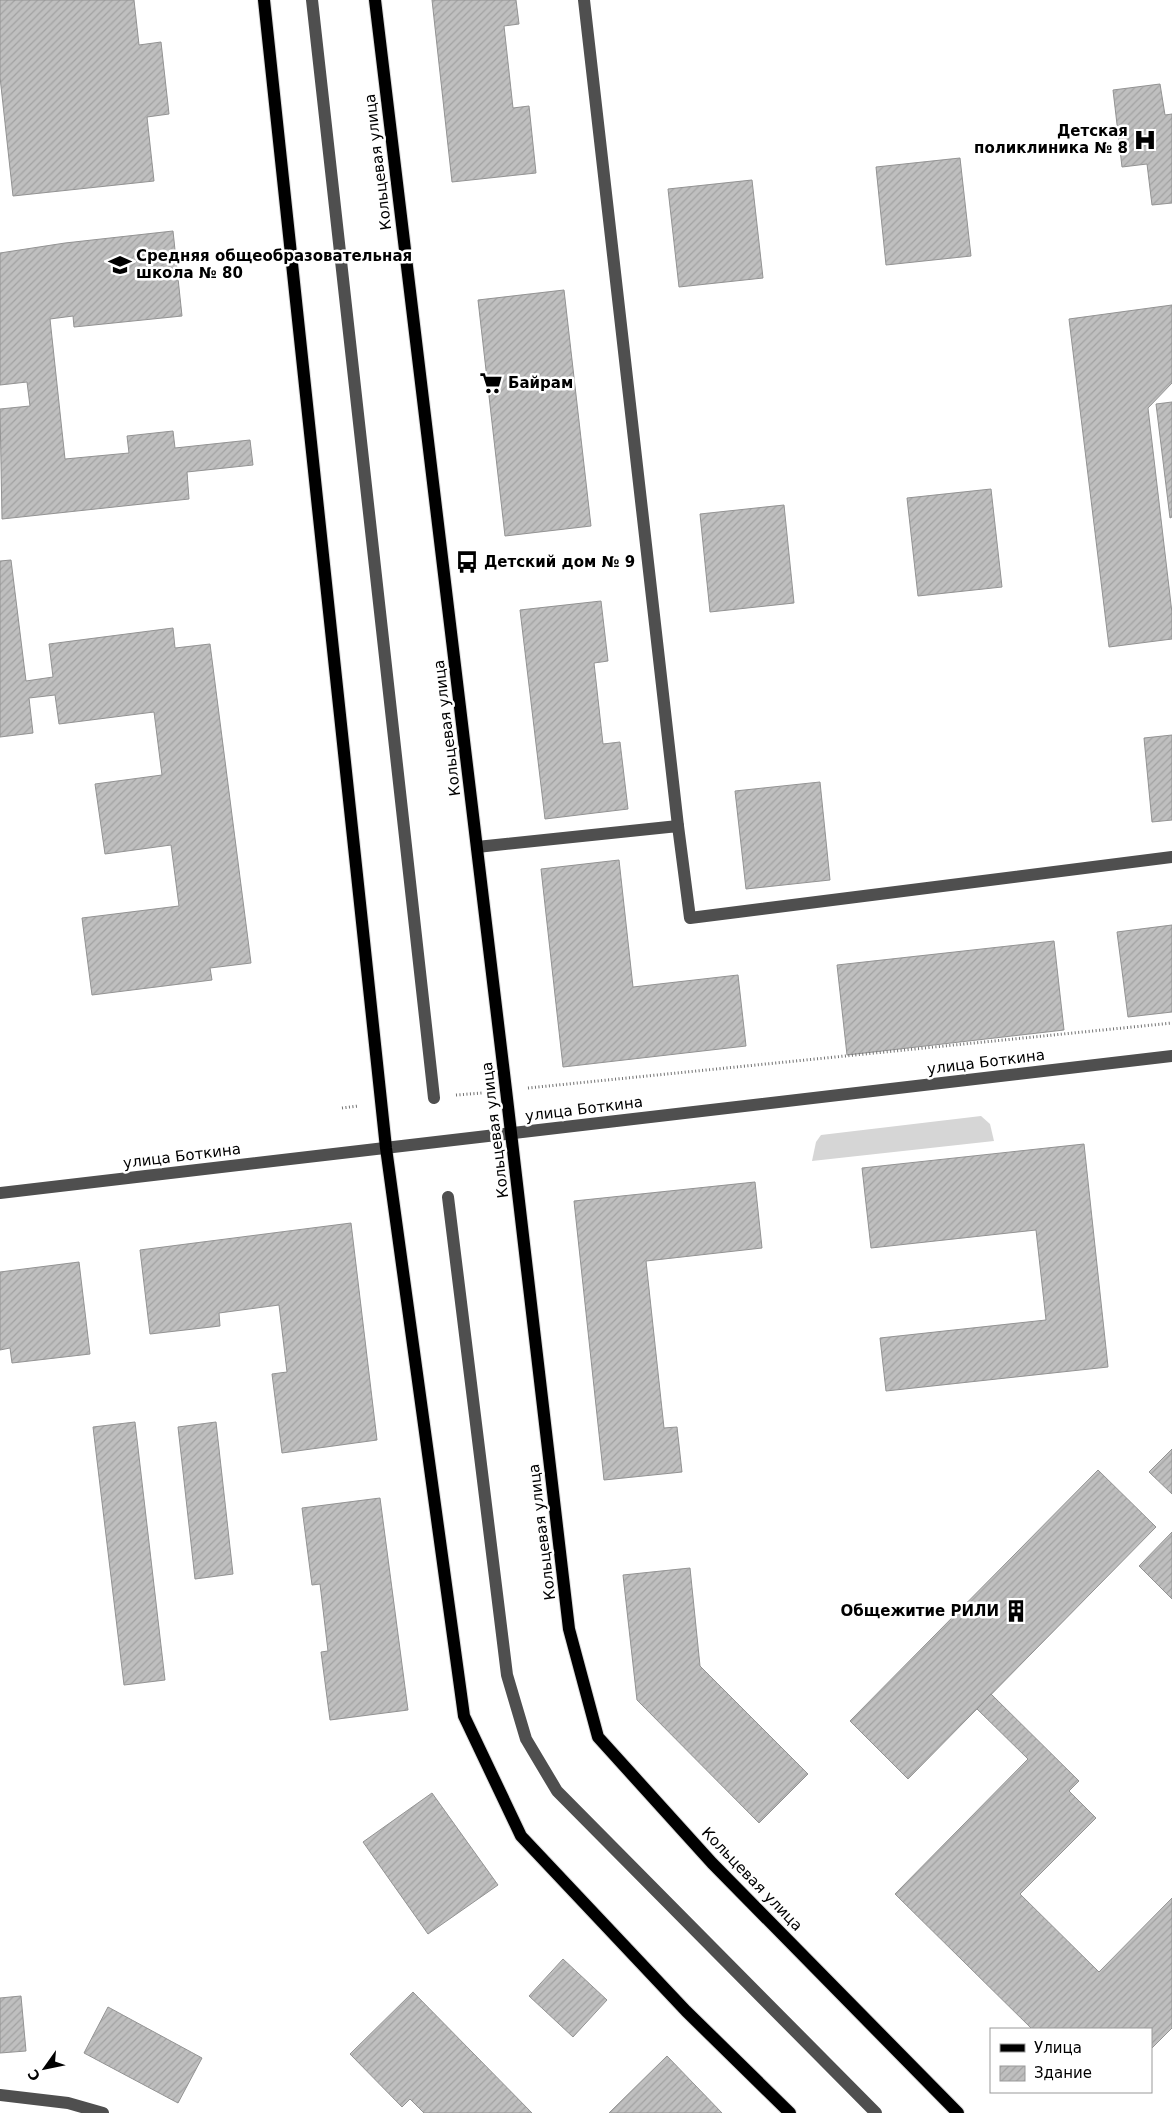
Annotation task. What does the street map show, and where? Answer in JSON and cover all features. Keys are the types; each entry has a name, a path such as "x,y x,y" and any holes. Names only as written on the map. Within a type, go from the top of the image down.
{"main road":[{"path":"264,0 386,1148 464,1716 521,1836 686,2011 790,2113"},
{"name":"Кольцевая улица","path":"375,0 512,1134 569,1629 598,1737 712,1863 958,2113"}],"street":[{"path":"312,0 434,1098"},
{"path":"584,0 690,918 1172,857"},
{"path":"477,847 678,826"},
{"name":"улица Боткина","path":"0,1193 1172,1056"},
{"path":"448,1198 507,1675 526,1739 557,1791 876,2113"},
{"path":"0,2095 68,2103 103,2113"}],"path":[{"path":"546,1086 1172,1022"}],"shaded area":[{"path":"981,1116 990,1124 994,1141 812,1161 816,1142 821,1135"}],"building":[{"path":"0,0 134,0 139,45 161,42 169,114 147,117 154,181 13,196 0,77"},
{"path":"432,0 516,0 519,24 504,26 513,108 529,106 536,173 452,182"},
{"name":"Детская поликлиника № 8","path":"1160,84 1165,115 1172,114 1172,203 1152,205 1147,164 1122,167 1113,90"},
{"path":"960,158 971,256 886,265 876,167"},
{"path":"752,180 763,278 679,287 668,189"},
{"path":"173,231 182,316 74,327 73,316 50,319 65,459 129,453 127,436 173,431 175,448 250,440 253,465 187,472 189,499 2,519 0,409 30,406 27,382 0,385 0,253 65,243"},
{"path":"564,290 591,526 505,536 478,300"},
{"path":"1172,305 1172,383 1148,408 1172,613 1172,639 1109,647 1069,319"},
{"path":"1172,402 1172,517 1170,518 1156,404"},
{"path":"991,489 1002,587 918,596 907,498"},
{"path":"784,505 794,603 710,612 700,514"},
{"path":"11,560 26,681 53,677 49,644 173,628 175,648 210,644 251,963 210,968 212,980 92,995 82,918 179,906 171,845 105,854 95,784 162,775 154,712 59,724 55,695 29,698 33,733 0,737 0,561"},
{"path":"601,601 608,661 594,663 603,744 620,742 628,809 545,819 520,610"},
{"path":"1172,735 1172,820 1152,822 1144,738"},
{"path":"820,782 830,880 746,889 735,791"},
{"path":"619,860 633,987 738,975 746,1046 563,1067 541,869"},
{"path":"1172,925 1172,1012 1128,1017 1117,932"},
{"path":"1054,941 1064,1030 847,1055 837,965"},
{"path":"1084,1144 1108,1367 886,1391 880,1338 1046,1320 1036,1230 871,1248 862,1168"},
{"path":"755,1182 762,1248 646,1261 664,1428 677,1427 682,1472 604,1480 574,1201"},
{"path":"351,1223 377,1440 282,1453 272,1374 287,1372 279,1305 219,1313 220,1326 150,1334 140,1250"},
{"path":"79,1262 90,1354 12,1363 10,1348 0,1350 0,1272"},
{"path":"135,1422 165,1680 124,1685 93,1427"},
{"path":"216,1422 233,1574 195,1579 178,1427"},
{"path":"1172,1449 1172,1494 1149,1472"},
{"name":"Общежитие РИЛИ","path":"1098,1470 1156,1527 908,1779 850,1721"},
{"path":"380,1498 408,1710 330,1720 321,1652 328,1651 320,1584 312,1585 302,1508"},
{"path":"1172,1532 1172,1599 1139,1566"},
{"path":"690,1568 700,1666 808,1774 759,1823 637,1700 623,1575"},
{"path":"991,1694 1079,1781 1069,1791 1096,1818 1020,1894 1099,1972 1172,1898 1172,2028 1152,2048 1152,2028 1031,2028 895,1894 1028,1759 977,1709"},
{"path":"432,1793 498,1885 428,1934 363,1842"},
{"path":"563,1959 607,2000 573,2037 529,1996"},
{"path":"413,1992 532,2113 424,2113 410,2099 402,2107 350,2054"},
{"path":"21,1996 26,2051 0,2053 0,1998"},
{"path":"108,2007 202,2058 178,2103 84,2053"},
{"path":"667,2056 722,2113 609,2113"}],"place":[{"name":"Детская поликлиника № 8","path":"1145,140"},
{"name":"Средняя общеобразовательная школа № 80","path":"120,265"},
{"name":"Байрам","path":"491,383"},
{"name":"Детский дом № 9","path":"467,562"},
{"name":"Общежитие РИЛИ","path":"1016,1611"}]}
